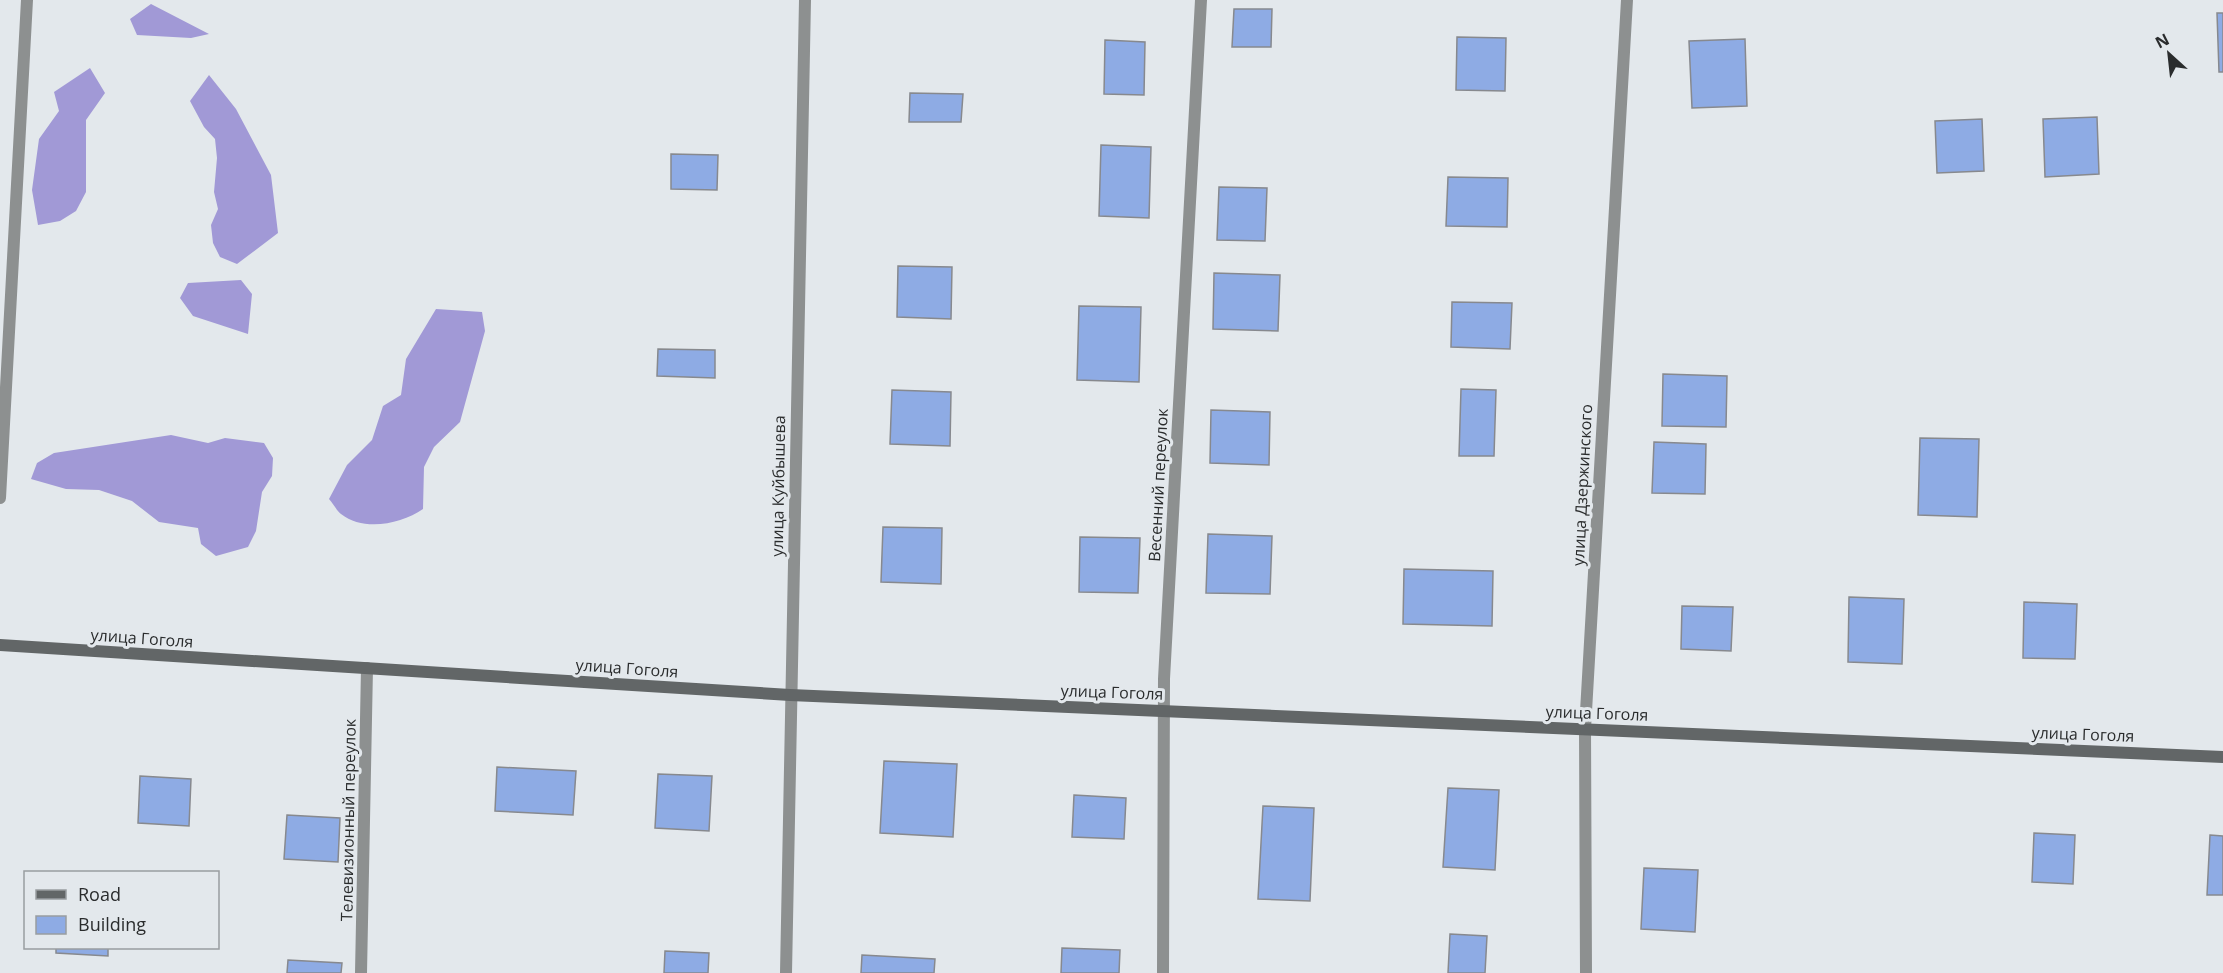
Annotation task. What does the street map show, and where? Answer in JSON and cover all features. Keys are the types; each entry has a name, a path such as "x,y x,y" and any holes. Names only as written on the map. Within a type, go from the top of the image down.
{"street":[{"path":"0,498 27,0"},
{"name":"улица Куйбышева","path":"786,973 805,0"},
{"name":"Весенний переулок","path":"1163,973 1164,679 1201,0"},
{"name":"улица Дзержинского","path":"1586,973 1585,729 1627,0"},
{"name":"улица Гоголя","path":"0,645 790,695 2223,757"},
{"name":"Телевизионный переулок","path":"361,973 367,669"}],"shaded area":[{"path":"151,4 209,34 191,38 137,35 130,19"},
{"path":"90,68 105,93 86,120 86,192 76,211 60,221 38,225 32,190 39,139 59,111 54,92"},
{"path":"209,75 236,109 271,175 278,233 237,264 220,257 213,243 211,225 218,209 214,192 217,158 215,139 204,127 190,101"},
{"path":"241,280 252,294 248,334 193,316 180,298 188,283"},
{"path":"436,309 482,312 485,331 460,422 434,447 424,467 423,509 404,519 382,524 350,520 339,512 329,499 347,465 372,440 383,406 401,395 406,359"},
{"path":"171,435 208,443 225,438 264,443 273,458 272,476 262,492 256,531 248,547 216,556 201,544 198,528 159,522 132,501 99,490 66,489 31,479 37,463 54,453"}],"building":[{"path":"1234,9 1272,9 1271,47 1232,47"},
{"path":"2217,13 2223,13 2223,72 2219,72"},
{"path":"1457,37 1506,38 1505,91 1456,90"},
{"path":"1745,39 1747,106 1692,108 1689,41"},
{"path":"1105,40 1145,42 1144,95 1104,94"},
{"path":"910,93 963,94 961,122 909,122"},
{"path":"2097,117 2099,174 2045,177 2043,119"},
{"path":"1982,119 1984,171 1937,173 1935,121"},
{"path":"1101,145 1151,147 1149,218 1099,216"},
{"path":"671,154 718,155 717,190 671,189"},
{"path":"1448,177 1508,178 1507,227 1446,226"},
{"path":"1219,187 1267,188 1265,241 1217,240"},
{"path":"898,266 952,267 951,319 897,317"},
{"path":"1214,273 1280,275 1278,331 1213,329"},
{"path":"1452,302 1512,303 1510,349 1451,347"},
{"path":"1079,306 1141,307 1139,382 1077,380"},
{"path":"658,349 715,350 715,378 657,376"},
{"path":"1663,374 1727,376 1726,427 1662,426"},
{"path":"1461,389 1496,390 1494,456 1459,456"},
{"path":"892,390 951,392 950,446 890,444"},
{"path":"1211,410 1270,412 1269,465 1210,463"},
{"path":"1920,438 1979,439 1977,517 1918,515"},
{"path":"1654,442 1706,444 1705,494 1652,493"},
{"path":"883,527 942,528 941,584 881,582"},
{"path":"1208,534 1272,536 1270,594 1206,593"},
{"path":"1080,537 1140,538 1138,593 1079,592"},
{"path":"1404,569 1493,571 1492,626 1403,624"},
{"path":"1849,597 1904,599 1902,664 1848,662"},
{"path":"2024,602 2077,604 2075,659 2023,658"},
{"path":"1682,606 1733,607 1731,651 1681,649"},
{"path":"884,761 957,764 953,837 880,833"},
{"path":"497,767 576,771 573,815 495,811"},
{"path":"658,774 712,776 709,831 655,828"},
{"path":"140,776 191,779 189,826 138,823"},
{"path":"1448,788 1499,790 1495,870 1443,867"},
{"path":"1074,795 1126,798 1124,839 1072,837"},
{"path":"1263,806 1314,808 1310,901 1258,899"},
{"path":"287,815 340,818 338,862 284,859"},
{"path":"2034,833 2075,835 2073,884 2032,882"},
{"path":"2210,835 2223,836 2223,895 2207,895"},
{"path":"1644,868 1698,870 1695,932 1641,929"},
{"path":"1450,934 1487,936 1485,973 1448,973"},
{"path":"1062,948 1120,950 1119,973 1061,973"},
{"path":"56,949 108,949 108,956 56,953"},
{"path":"665,951 709,953 708,973 664,973"},
{"path":"862,955 935,959 934,973 861,973"},
{"path":"288,960 342,963 341,973 287,973"}]}
